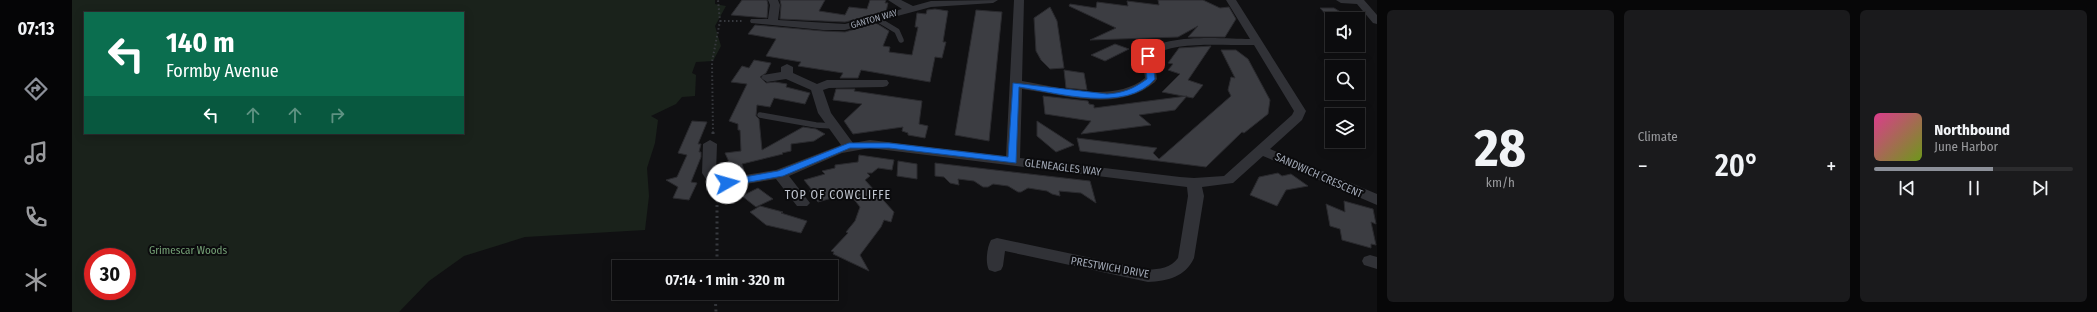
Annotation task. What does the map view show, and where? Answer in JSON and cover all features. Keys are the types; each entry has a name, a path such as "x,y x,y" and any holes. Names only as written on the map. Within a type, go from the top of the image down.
{"street":[{"path":"773,0 775,5 773,22"},
{"path":"893,0 909,8"},
{"name":"GANTON WAY","path":"755,21 834,28 854,26 909,8 931,4 993,0"},
{"path":"1013,161 1019,0"},
{"name":"GLENEAGLES WAY","path":"716,184 737,182 780,174 849,146 889,145 1194,183 1228,180 1297,117 1300,110 1231,0"},
{"path":"1341,0 1359,1 1377,21"},
{"path":"1016,84 1107,97 1123,95 1136,91 1151,79 1148,56 1153,50 1163,46 1257,42"},
{"path":"767,78 787,71 817,88 821,108 849,146"},
{"path":"817,88 827,84 883,84"},
{"path":"710,144 709,173 716,184"},
{"name":"SANDWICH CRESCENT","path":"1262,150 1377,200"},
{"path":"780,174 802,203"},
{"name":"PRESTWICH DRIVE","path":"995,266 997,244 1131,273 1163,275 1177,269 1183,264 1186,258 1196,196 1194,183"}],"lane":[{"path":"878,19 897,31 901,40"},
{"path":"760,115 816,125 833,126"}],"path":[{"path":"710,144 714,142 712,62 720,21 718,0"},
{"path":"720,21 755,21"},
{"path":"716,184 717,260"},
{"path":"715,300 716,312"}],"green space":[{"name":"Grimescar Woods","path":"72,0 715,0 715,4 726,6 715,26 721,46 713,61 696,62 692,73 696,75 695,96 682,97 676,104 651,116 658,120 655,143 647,168 649,196 645,230 525,237 464,256 429,281 399,312 72,312"}],"building":[{"path":"742,0 767,0 767,18 731,15"},
{"path":"780,0 825,0 819,11 845,15 849,7 867,9 870,0 886,0 885,3 888,3 886,12 845,22 780,19"},
{"path":"1158,0 1203,0 1220,8 1229,7 1236,19 1225,37 1188,37 1198,26 1178,37 1090,40 1116,28 1069,6 1070,4 1096,8 1097,2 1128,6 1127,1 1159,5"},
{"path":"1050,7 1057,21 1064,68 1050,69 1041,60 1036,51 1034,18"},
{"path":"1320,8 1334,8 1341,12 1325,12 1325,14"},
{"path":"935,9 948,11 943,42 946,42 942,58 935,57 930,82 861,70 858,78 840,78 843,73 798,66 801,62 766,56 776,39 748,34 755,25 845,32 876,23 889,31 883,46 890,47 889,52 912,55 918,27 915,27 917,13 926,14 927,10"},
{"path":"976,10 1002,12 989,141 955,135"},
{"path":"1115,44 1129,49 1105,61 1091,55"},
{"path":"1211,46 1188,80 1203,85 1193,98 1162,92 1180,74 1168,70 1173,64 1168,63 1179,48"},
{"path":"1221,50 1236,50 1248,59 1270,100 1268,114 1244,133 1242,132 1206,167 1080,151 1077,138 1157,148 1153,153 1159,159 1231,96 1228,90 1231,77 1235,78"},
{"path":"754,60 771,63 766,73 760,77 766,83 775,82 787,84 786,87 810,93 805,104 774,98 770,107 757,105 756,116 759,119 762,150 803,127 816,129 825,134 814,141 791,144 791,151 742,164 744,170 733,171 725,153 741,151 740,130 738,130 738,124 729,121 747,84 731,82 742,66 749,68"},
{"path":"1064,70 1084,73 1087,90 1066,88"},
{"path":"836,89 855,89 854,91 922,101 919,124 928,126 925,138 908,135 908,133 902,131 903,127 853,134 844,121 862,104 833,100"},
{"path":"1043,96 1088,101 1089,104 1094,105 1094,108 1187,96 1175,110 1139,115 1151,125 1081,134 1091,121 1045,114"},
{"path":"692,121 707,122 698,144 701,144 699,152 701,152 701,157 691,182 697,183 689,200 673,198 678,187 666,180 677,177 687,155 678,153"},
{"path":"1037,121 1074,145 1056,152 1037,136"},
{"path":"859,155 894,160 892,170 878,168 872,173 867,173 870,176 865,180 894,212 891,222 884,220 881,227 860,255 869,271 833,254 834,252 831,251 848,233 846,232 855,221 860,207 849,193 818,202 809,191 812,190 804,180 825,174 822,171 835,168 835,165 858,162"},
{"path":"898,161 917,164 917,179 897,176"},
{"path":"935,163 1090,181 1096,203 1081,193 1059,191 1060,196 1047,191 1028,188 1018,192 1008,186 993,184 988,187 983,187 974,181 958,179 959,185 950,183 944,177 935,176"},
{"path":"1278,173 1282,176 1291,174 1308,186 1286,190 1277,206 1250,195 1259,177"},
{"path":"758,188 773,199 756,207 742,196"},
{"path":"1344,201 1373,209 1376,224 1371,222 1376,245 1371,244 1371,248 1342,240 1340,229 1330,226 1326,204 1345,212"},
{"path":"760,206 783,212 781,213 807,221 801,233 766,225 750,212"}],"district":[{"name":"TOP OF COWCLIFFE","path":"838,195"}],"route":[{"path":"727,183 780,174 839,149 849,146 870,144 889,145 1013,161 1016,84 1107,97 1123,95 1136,91 1151,79 1148,56"}]}
